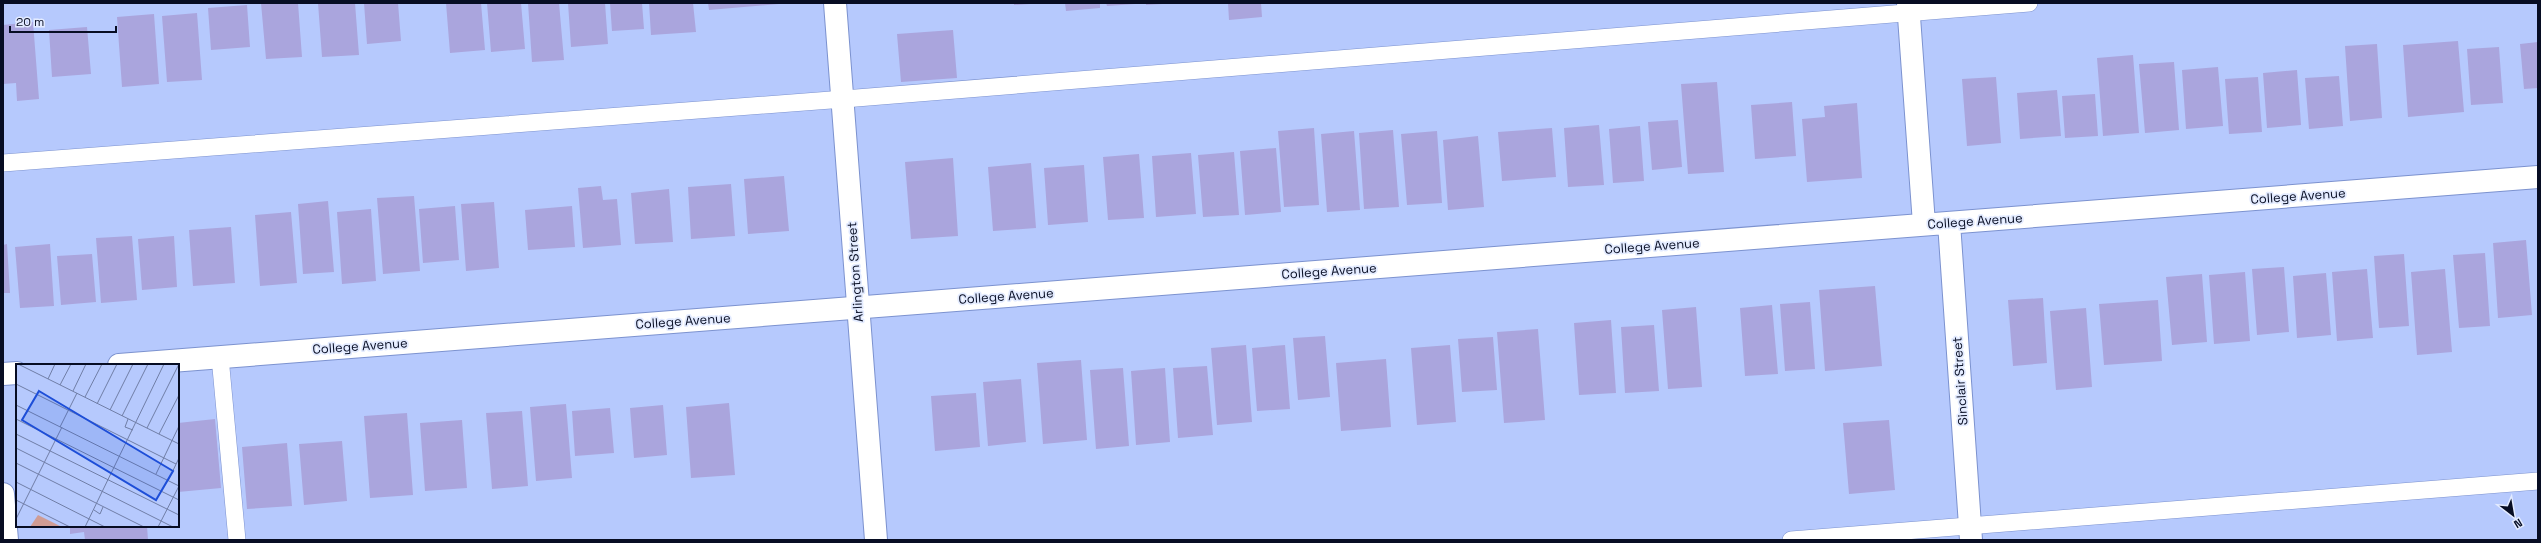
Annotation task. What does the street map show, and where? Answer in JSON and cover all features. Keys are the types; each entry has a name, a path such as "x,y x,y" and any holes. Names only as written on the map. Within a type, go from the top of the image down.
{"street":[{"name":"Arlington Street","path":"835,3 844,99 857,308 876,540"},
{"path":"1909,8 1924,224"},
{"name":"College Avenue","path":"132,364 2538,177"},
{"name":"Sinclair Street","path":"1949,222 1970,533"},
{"path":"3,374 16,373"},
{"path":"3,494 7,540"}],"lane":[{"path":"3,163 844,99 1909,8 2029,3"},
{"path":"220,357 237,540"},
{"path":"1791,540 1970,533 2538,481"}],"building":[{"path":"261,3 298,3 302,57 266,59"},
{"path":"318,3 355,3 359,55 322,57"},
{"path":"364,3 398,3 401,41 367,44"},
{"path":"446,3 481,3 485,50 450,53"},
{"path":"487,3 521,3 525,49 491,52"},
{"path":"528,3 559,3 564,60 532,62"},
{"path":"568,3 605,3 608,44 571,47"},
{"path":"610,3 642,3 644,29 612,31"},
{"path":"649,3 693,3 696,32 651,35"},
{"path":"708,3 779,3 779,4 709,10"},
{"path":"1014,3 1030,3 1030,4 1014,5"},
{"path":"1065,3 1100,3 1100,8 1066,11"},
{"path":"1106,3 1135,3 1135,4 1107,6"},
{"path":"1146,3 1162,3 1162,4 1146,5"},
{"path":"1228,3 1261,3 1262,17 1229,20"},
{"path":"247,5 250,47 211,50 208,8"},
{"path":"197,13 202,80 167,82 162,16"},
{"path":"154,14 159,84 122,87 117,17"},
{"path":"33,22 39,99 17,101 16,83 3,84 3,25"},
{"path":"87,27 91,74 52,77 49,30"},
{"path":"953,30 957,78 901,82 897,34"},
{"path":"2458,41 2464,112 2408,117 2403,45"},
{"path":"2538,42 2538,88 2524,89 2520,44"},
{"path":"2377,44 2382,118 2350,121 2345,46"},
{"path":"2499,47 2503,103 2471,105 2467,49"},
{"path":"2133,55 2139,133 2103,136 2097,58"},
{"path":"2174,62 2179,130 2145,133 2139,64"},
{"path":"2218,67 2223,126 2186,129 2182,70"},
{"path":"2297,70 2301,125 2267,128 2263,73"},
{"path":"2339,76 2343,126 2309,129 2305,78"},
{"path":"1996,77 2001,143 1967,146 1962,79"},
{"path":"2258,77 2262,132 2229,134 2225,79"},
{"path":"1717,82 1724,172 1688,174 1681,84"},
{"path":"2057,90 2061,136 2020,139 2017,93"},
{"path":"2095,94 2098,136 2065,138 2062,96"},
{"path":"1792,102 1796,156 1755,159 1751,105"},
{"path":"1857,103 1862,178 1807,182 1802,119 1825,117 1824,106"},
{"path":"1678,120 1682,167 1652,170 1648,122"},
{"path":"1599,125 1604,185 1568,187 1564,128"},
{"path":"1640,126 1644,181 1613,183 1609,129"},
{"path":"1314,128 1319,205 1284,207 1278,131"},
{"path":"1552,128 1556,177 1502,181 1498,132"},
{"path":"1393,130 1399,207 1364,209 1359,133"},
{"path":"1354,131 1360,210 1327,212 1321,134"},
{"path":"1437,131 1442,203 1407,205 1401,134"},
{"path":"1478,136 1484,207 1448,210 1443,140"},
{"path":"1276,148 1281,212 1245,215 1240,151"},
{"path":"1234,152 1239,215 1203,217 1198,155"},
{"path":"1191,153 1196,214 1156,217 1152,156"},
{"path":"1139,154 1144,218 1108,220 1103,157"},
{"path":"953,158 958,236 911,239 905,162"},
{"path":"1031,163 1036,228 993,231 988,167"},
{"path":"1084,165 1088,222 1048,225 1044,168"},
{"path":"784,176 789,231 748,234 744,179"},
{"path":"731,184 735,236 691,239 688,187"},
{"path":"601,186 603,200 617,199 621,245 583,248 578,188"},
{"path":"669,189 673,242 635,244 631,193"},
{"path":"414,196 420,271 383,274 377,198"},
{"path":"328,201 334,272 303,274 298,204"},
{"path":"494,202 499,268 466,271 461,204"},
{"path":"455,206 459,260 423,263 419,209"},
{"path":"572,206 575,247 528,250 525,210"},
{"path":"371,209 376,281 342,284 337,212"},
{"path":"291,212 297,283 260,286 255,215"},
{"path":"231,227 235,283 193,286 189,230"},
{"path":"132,236 137,300 101,303 96,238"},
{"path":"174,236 177,287 142,290 138,239"},
{"path":"2526,240 2532,315 2498,318 2493,243"},
{"path":"7,244 10,293 3,293 3,245"},
{"path":"50,244 54,306 20,308 15,247"},
{"path":"2485,253 2490,326 2459,328 2453,255"},
{"path":"92,254 96,302 61,305 57,256"},
{"path":"2404,254 2409,326 2379,328 2374,256"},
{"path":"2284,267 2289,332 2257,335 2252,269"},
{"path":"2367,269 2373,338 2337,341 2332,272"},
{"path":"2445,269 2452,352 2417,355 2411,272"},
{"path":"2245,272 2250,341 2214,344 2209,275"},
{"path":"2326,273 2331,335 2297,338 2293,276"},
{"path":"2202,274 2207,342 2172,345 2166,277"},
{"path":"1875,286 1882,366 1825,371 1819,290"},
{"path":"2043,298 2047,363 2013,366 2008,300"},
{"path":"2158,300 2162,361 2104,365 2099,304"},
{"path":"1810,302 1815,369 1785,371 1780,304"},
{"path":"1772,305 1778,374 1745,376 1740,308"},
{"path":"1696,307 1702,387 1668,389 1662,310"},
{"path":"2086,308 2092,387 2056,390 2050,311"},
{"path":"1611,320 1616,393 1579,395 1574,323"},
{"path":"1654,325 1659,391 1625,393 1621,327"},
{"path":"1538,329 1545,420 1504,423 1497,332"},
{"path":"1325,336 1330,397 1298,400 1293,338"},
{"path":"1493,337 1497,390 1462,392 1458,339"},
{"path":"1246,345 1252,422 1217,425 1211,348"},
{"path":"1285,345 1290,409 1257,411 1252,348"},
{"path":"1450,345 1456,422 1417,425 1411,348"},
{"path":"1386,359 1391,427 1341,431 1336,363"},
{"path":"1081,360 1087,440 1043,444 1037,363"},
{"path":"1207,366 1213,435 1178,438 1173,368"},
{"path":"1123,368 1129,446 1096,449 1090,370"},
{"path":"1165,368 1170,442 1136,445 1131,371"},
{"path":"1021,379 1026,442 988,446 983,382"},
{"path":"976,393 980,447 935,451 931,396"},
{"path":"729,403 735,475 691,478 686,407"},
{"path":"566,404 572,478 536,481 530,407"},
{"path":"663,405 667,455 634,458 630,408"},
{"path":"610,408 614,453 575,456 572,411"},
{"path":"522,411 528,486 492,489 486,413"},
{"path":"407,413 413,495 370,498 364,416"},
{"path":"215,419 221,488 179,492 179,423"},
{"path":"462,420 467,488 425,491 420,423"},
{"path":"1889,420 1895,490 1849,494 1843,423"},
{"path":"342,441 347,501 304,505 299,444"},
{"path":"287,443 292,506 247,509 242,447"},
{"path":"70,527 147,527 148,540 85,540 84,532 70,534"}]}
